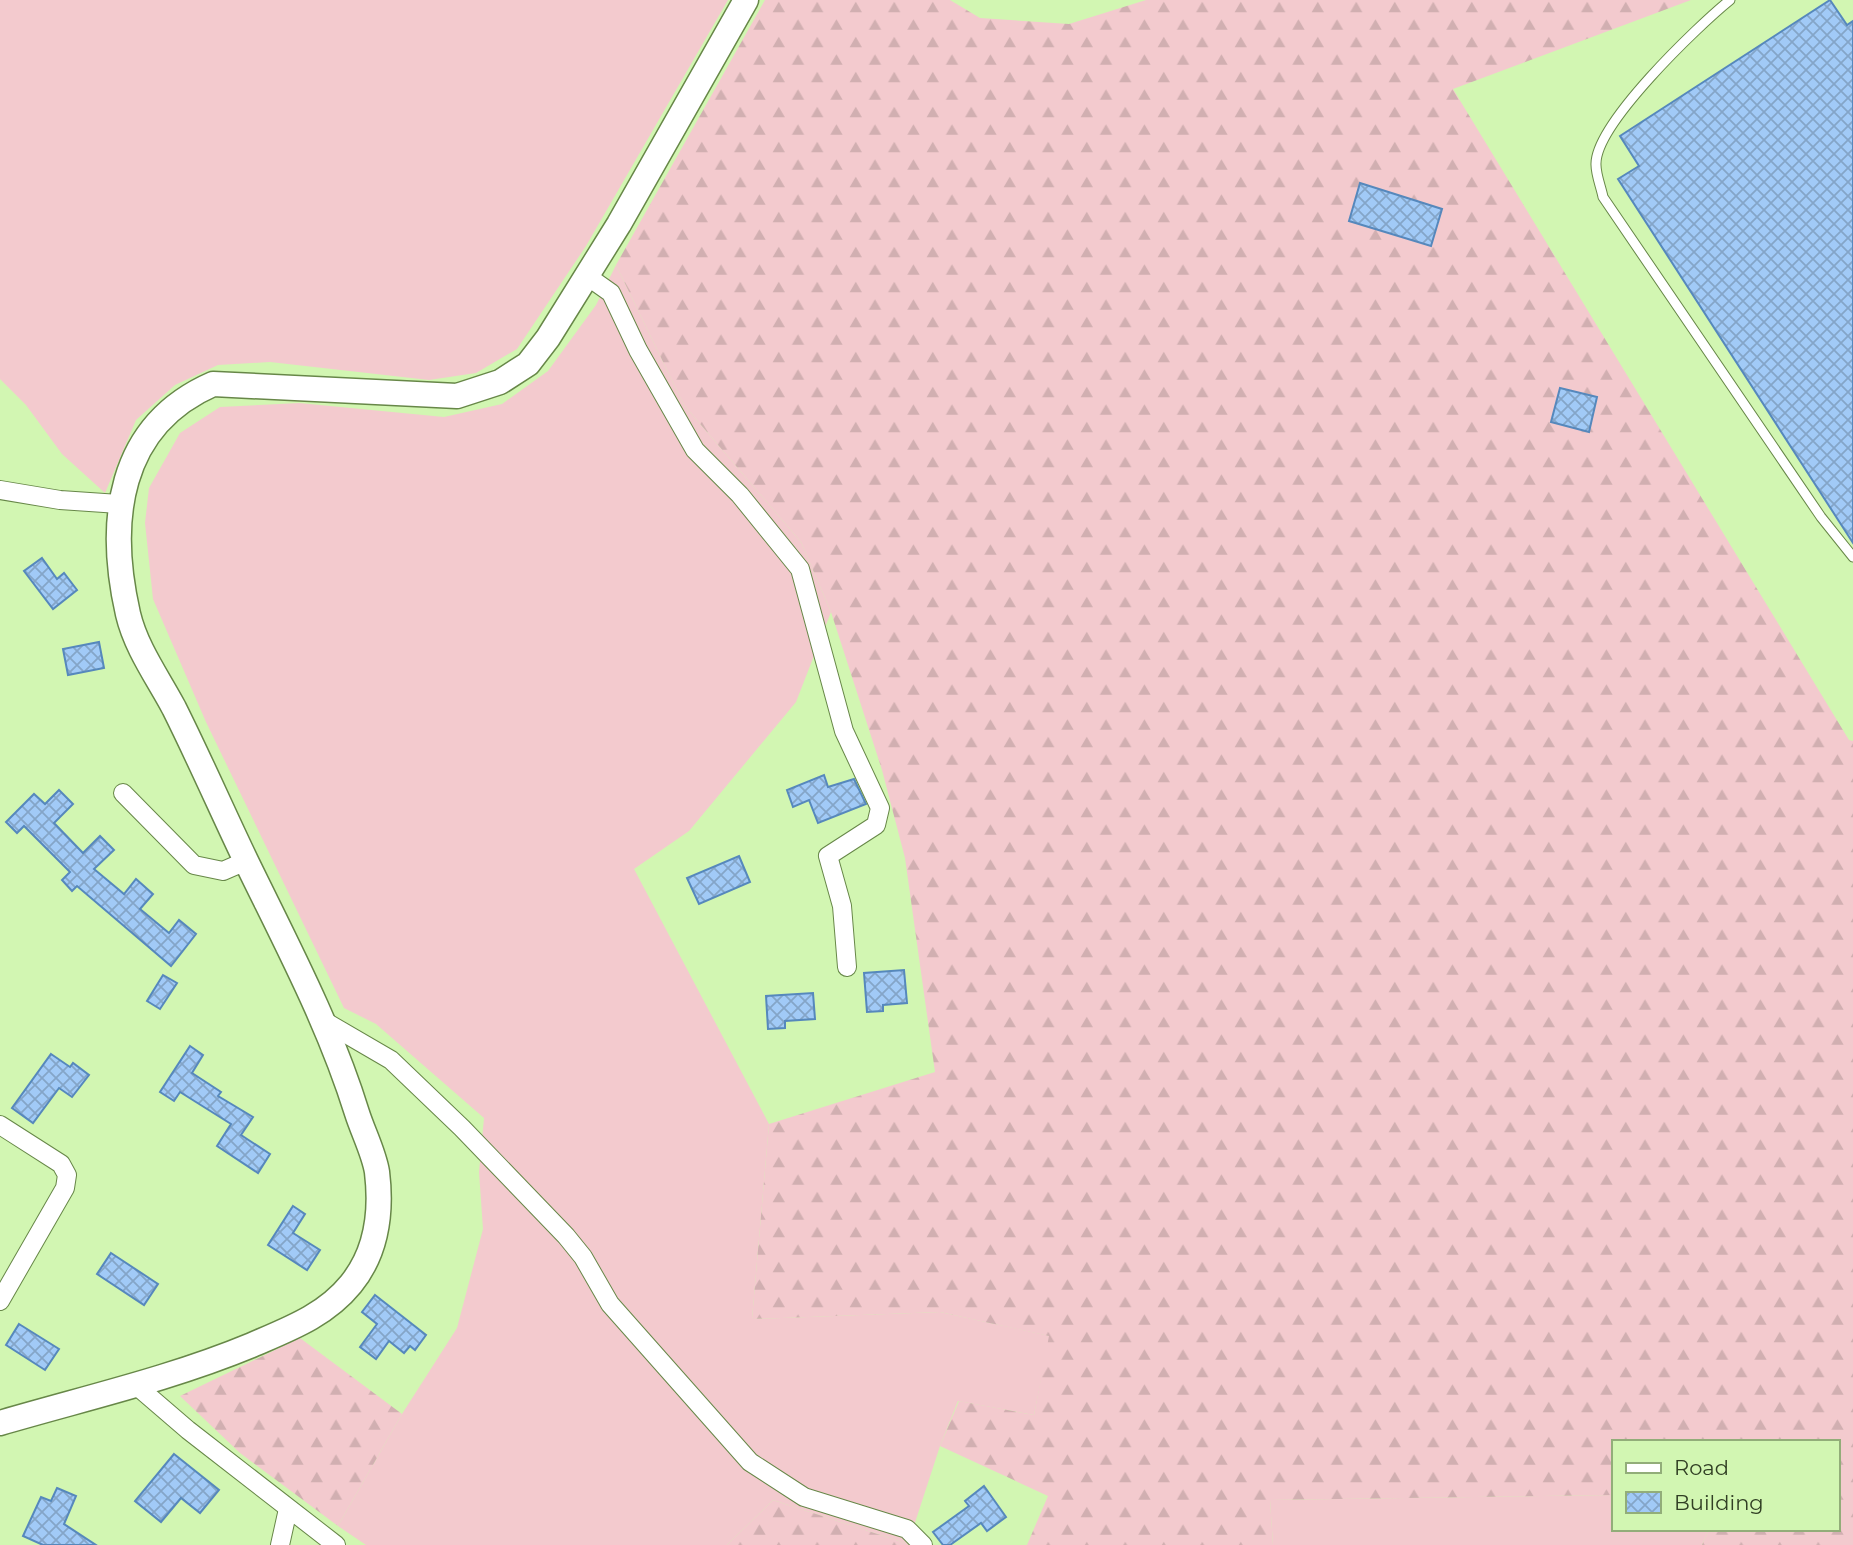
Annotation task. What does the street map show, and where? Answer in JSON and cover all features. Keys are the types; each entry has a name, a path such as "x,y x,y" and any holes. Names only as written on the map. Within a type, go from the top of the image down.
{"street":[{"path":"0,1423 138,1387 302,1324 328,1308 351,1283 374,1247 378,1201 377,1169 324,1021 173,708 145,656 129,616 118,533 119,504 141,443 186,396 213,384 457,396 500,382 527,364 548,338 587,275 746,0"},
{"path":"587,275 611,293 638,350 695,450 740,495 800,569 844,731 880,808 876,825 828,856 842,906 847,967"},
{"path":"0,490 60,500 119,504"},
{"path":"123,793 194,865 223,871 246,861"},
{"path":"324,1021 391,1060 462,1128 566,1236 583,1257 610,1304 750,1462 804,1497 907,1529 923,1545"},
{"path":"0,1125 61,1164 67,1175 65,1188 0,1301"},
{"path":"138,1387 336,1545"},
{"path":"280,1545 288,1509"}],"lane":[{"path":"1730,0 1695,28 1607,130 1595,164 1603,197 1821,517 1853,557"}],"green space":[{"path":"0,0 728,0 586,246 517,349 476,373 429,380 270,362 218,365 175,385 136,420 105,493 62,454 26,405 0,379"},
{"path":"765,0 950,0 980,18 1069,24 1146,0 1691,0 1453,89 1849,740 1853,741 1853,1545 1702,1545 1708,1531 1839,1531 1839,1440 1612,1440 1612,1495 1270,1500 1273,1545 1027,1545 1048,1496 940,1446 959,1401 1034,1415 1049,1336 940,1312 752,1319 769,1124 935,1072 905,858 882,770 831,612 801,542 684,405 616,265"},
{"path":"616,265 684,405 801,542 831,612 796,702 689,831 634,869 769,1124 752,1319 940,1312 1050,1336 1034,1415 958,1401 940,1446 908,1544 773,1500 727,1545 366,1545 338,1526 402,1414 457,1328 483,1229 479,1172 484,1118 376,1024 344,1008 206,722 153,599 145,523 149,488 180,433 220,407 299,403 444,417 502,404 548,371 596,305"},
{"path":"300,1338 402,1414 338,1526 240,1453 180,1396"},
{"path":"1612,1495 1612,1531 1708,1531 1702,1545 1273,1545 1270,1500"},
{"path":"773,1500 908,1544 909,1545 727,1545"}],"building":[{"path":"1830,0 1847,25 1853,21 1853,543 1618,179 1639,166 1620,136"},
{"path":"1360,183 1442,209 1431,246 1349,221"},
{"path":"1560,388 1597,397 1589,432 1551,422"},
{"path":"42,558 57,579 64,573 77,590 53,609 24,571"},
{"path":"99,642 104,668 68,675 63,649"},
{"path":"824,775 828,787 854,779 866,804 818,823 809,800 793,807 787,790"},
{"path":"59,790 73,804 54,823 83,853 100,836 114,850 94,869 124,894 136,879 153,894 140,909 169,933 179,920 196,934 171,966 77,886 72,891 62,880 70,872 24,826 17,833 6,822 34,794 45,804"},
{"path":"739,856 750,882 699,904 687,878"},
{"path":"904,970 907,1003 883,1005 883,1011 867,1012 864,973"},
{"path":"163,975 177,983 160,1009 147,1001"},
{"path":"813,993 815,1019 785,1021 785,1028 768,1029 766,996"},
{"path":"190,1046 203,1055 192,1073 221,1092 218,1096 253,1117 241,1135 270,1154 258,1173 217,1146 231,1124 180,1092 174,1101 160,1092"},
{"path":"51,1054 70,1067 73,1063 89,1075 72,1097 59,1088 33,1123 12,1108"},
{"path":"293,1206 305,1214 293,1233 320,1250 307,1270 268,1245"},
{"path":"111,1253 158,1284 144,1305 97,1274"},
{"path":"375,1295 426,1335 415,1350 410,1346 404,1353 389,1341 376,1359 360,1347 377,1324 362,1312"},
{"path":"19,1324 59,1349 45,1370 6,1345"},
{"path":"174,1454 219,1490 200,1513 181,1498 161,1522 135,1501"},
{"path":"984,1486 1006,1517 987,1531 981,1523 950,1545 943,1545 933,1532 969,1506 965,1501"},
{"path":"57,1488 76,1496 64,1524 96,1545 43,1545 23,1536 41,1497 51,1501"}]}
